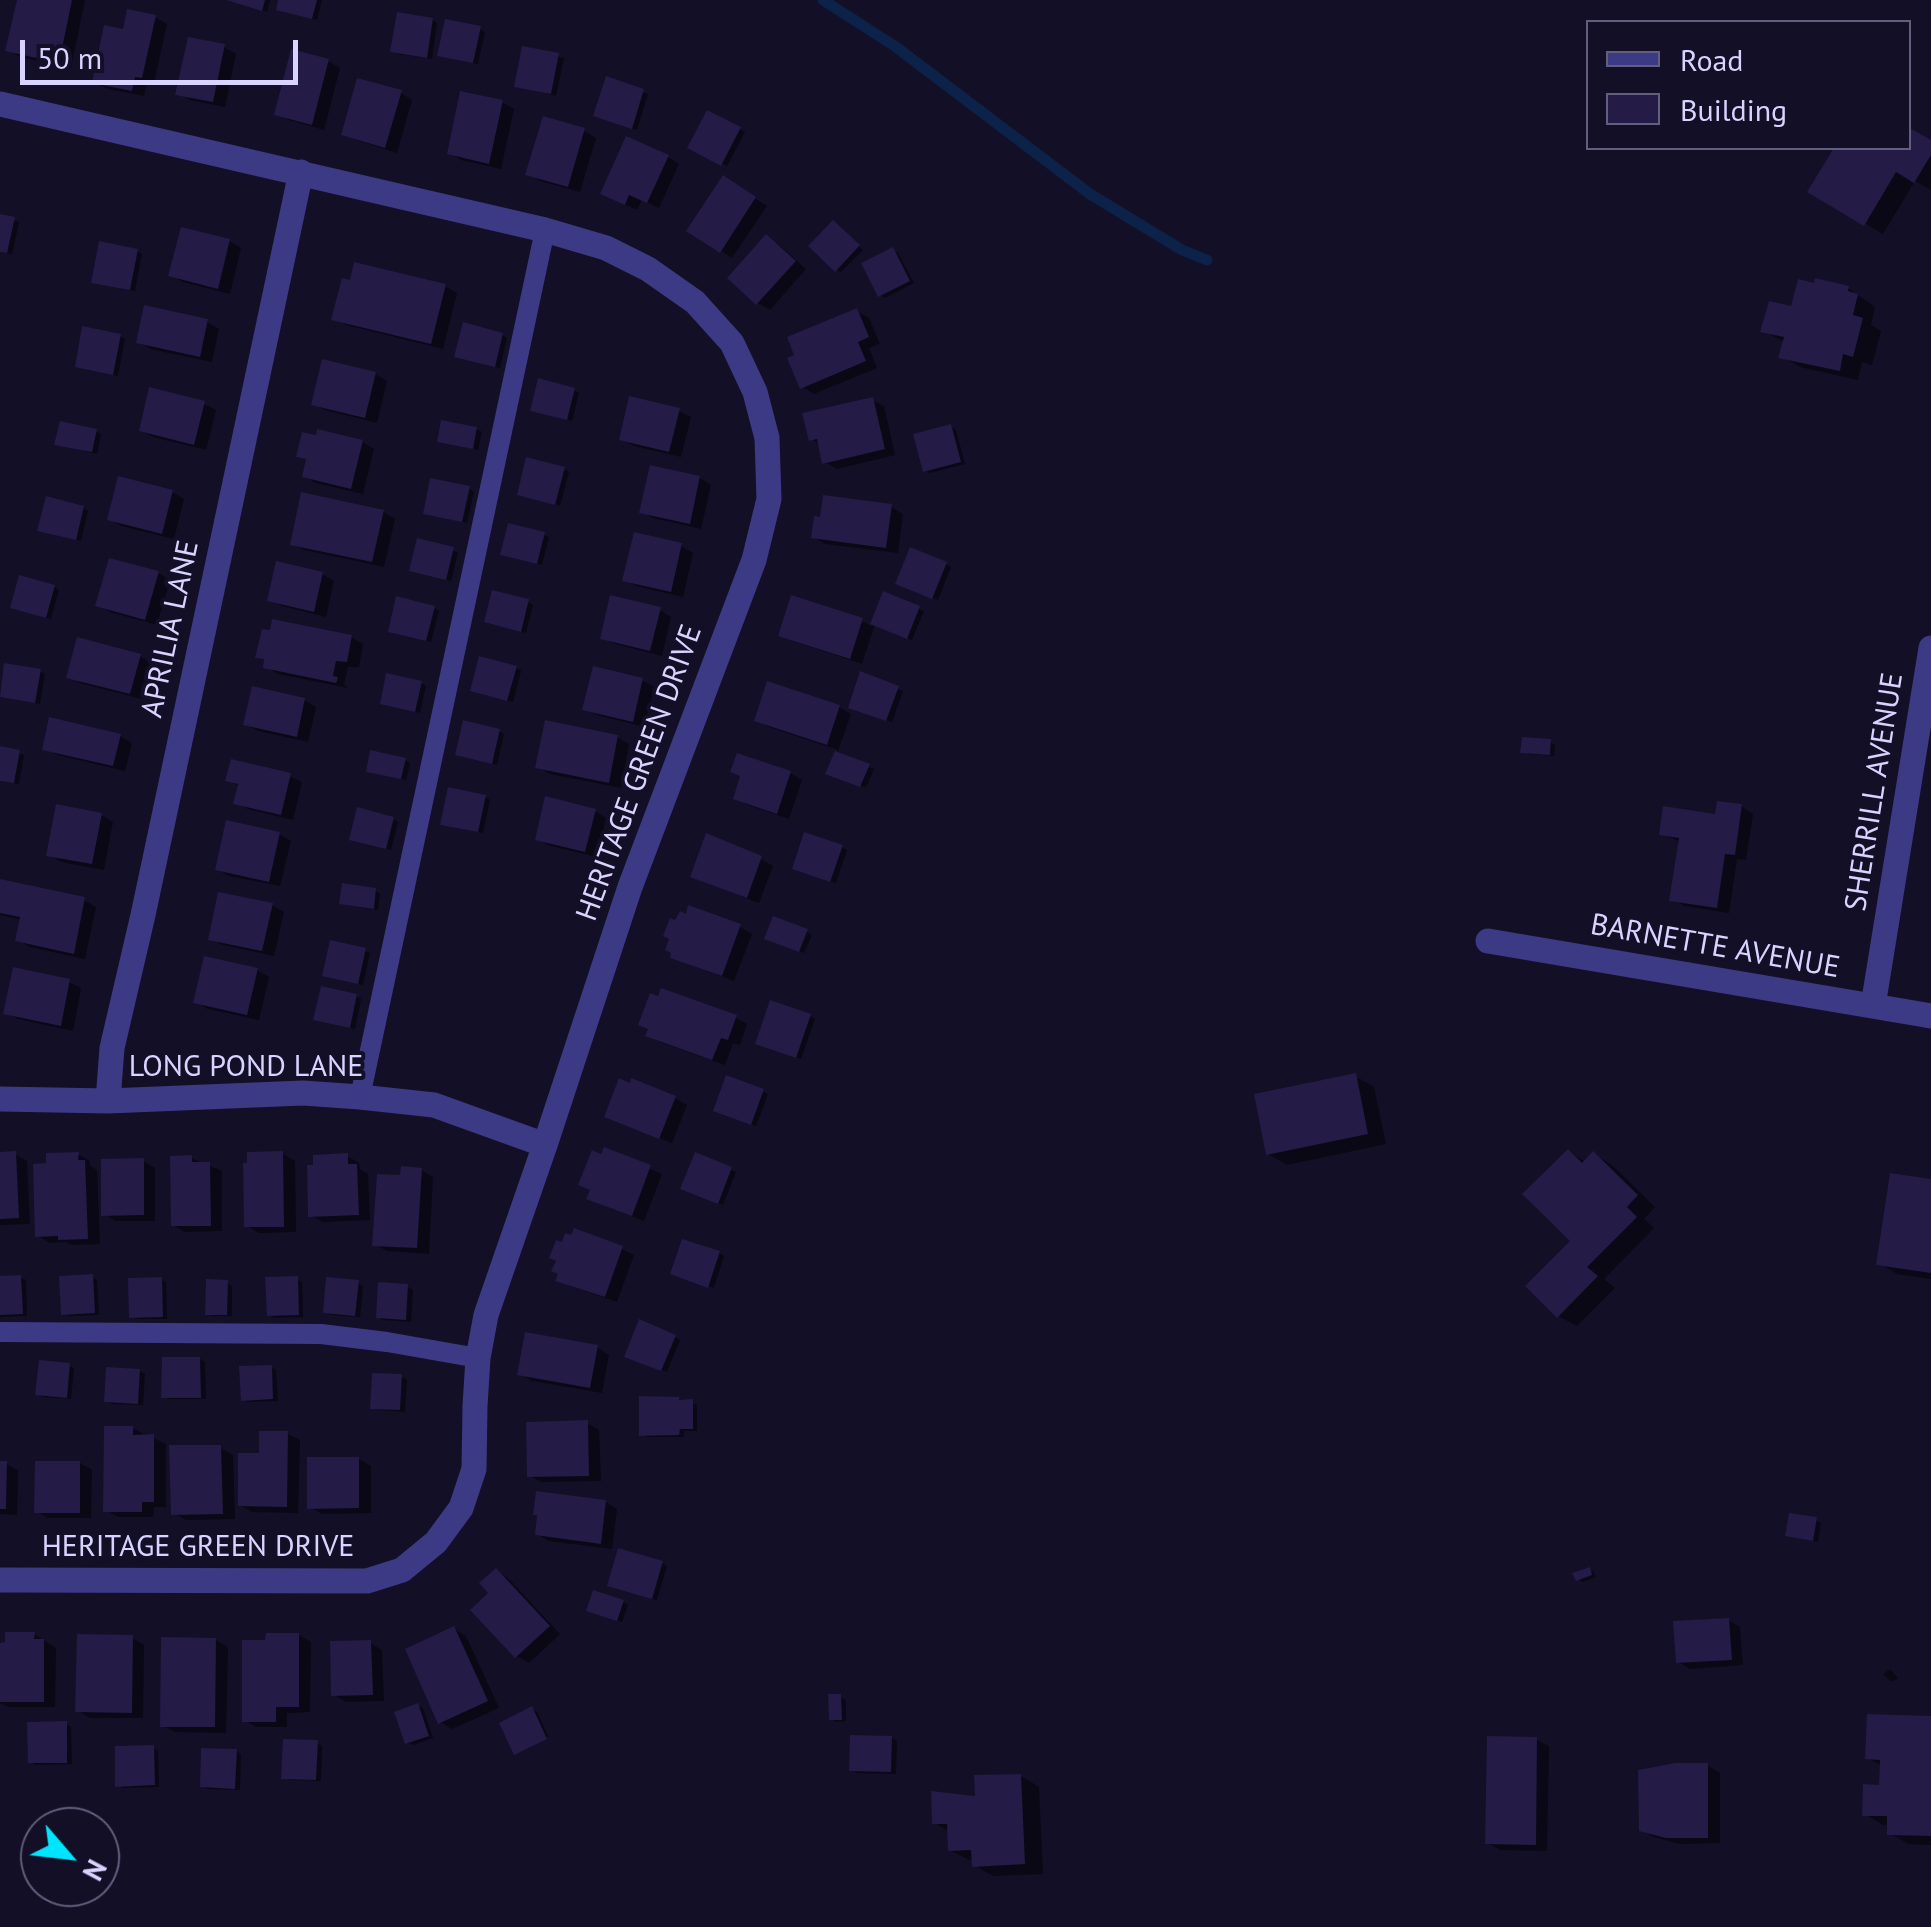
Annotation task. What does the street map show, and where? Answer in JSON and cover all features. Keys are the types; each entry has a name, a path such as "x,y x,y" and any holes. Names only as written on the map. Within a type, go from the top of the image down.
{"street":[{"name":"HERITAGE GREEN DRIVE","path":"0,104 545,230 606,248 648,269 695,302 732,344 755,392 767,438 769,499 754,560 630,887 486,1316 474,1406 474,1470 461,1508 436,1542 402,1570 367,1580 0,1580"},
{"name":"APRILIA LANE","path":"108,1100 112,1048 301,172"},
{"name":"SHERRILL AVENUE","path":"1873,1006 1931,648"},
{"name":"BARNETTE AVENUE","path":"1488,941 1931,1016"},
{"name":"LONG POND LANE","path":"0,1099 108,1100 303,1093 360,1097 434,1104 546,1145"}],"lane":[{"path":"360,1097 545,230"},
{"path":"0,1332 320,1334 478,1358"}],"building":[{"path":"17,0 72,0 59,63 5,51"},
{"path":"226,0 265,0 262,11"},
{"path":"278,0 317,0 312,19 276,10"},
{"path":"127,9 156,15 142,78 135,77 132,91 92,83 104,25 123,29"},
{"path":"397,12 433,18 427,58 390,52"},
{"path":"445,19 481,26 473,63 437,56"},
{"path":"188,37 225,44 213,102 175,95"},
{"path":"522,46 559,53 551,94 514,87"},
{"path":"291,49 329,59 312,125 274,115"},
{"path":"606,76 644,89 632,129 593,116"},
{"path":"357,78 402,90 385,148 341,135"},
{"path":"460,91 503,100 489,164 447,154"},
{"path":"707,110 741,127 721,166 687,148"},
{"path":"543,116 585,128 568,187 525,175"},
{"path":"1911,129 1931,140 1931,155 1914,183 1896,172 1864,226 1807,192 1833,150 1911,150"},
{"path":"626,136 669,155 647,203 629,195 625,205 600,194"},
{"path":"723,175 756,197 720,253 686,231"},
{"path":"0,214 15,217 7,253 0,252"},
{"path":"833,220 860,245 835,272 808,246"},
{"path":"181,227 230,239 218,289 168,276"},
{"path":"766,234 796,261 756,305 727,278"},
{"path":"99,241 138,249 130,290 91,283"},
{"path":"893,247 910,281 878,297 861,263"},
{"path":"354,262 446,284 431,344 331,320 342,278 350,280"},
{"path":"1815,278 1849,286 1848,291 1858,294 1853,315 1863,318 1853,357 1843,354 1840,371 1778,358 1784,337 1760,332 1769,301 1791,306 1798,279 1814,283"},
{"path":"144,305 208,319 200,357 136,343"},
{"path":"857,308 869,337 858,342 866,361 800,389 787,358 794,355 787,337"},
{"path":"463,322 503,333 495,367 454,357"},
{"path":"82,326 121,334 113,375 75,367"},
{"path":"322,359 376,372 365,418 311,405"},
{"path":"538,378 575,388 567,420 530,411"},
{"path":"149,387 205,401 194,445 139,431"},
{"path":"629,396 680,408 669,452 619,440"},
{"path":"873,397 885,449 822,464 817,439 809,441 802,413"},
{"path":"441,420 477,427 473,449 437,442"},
{"path":"60,421 97,429 92,452 54,445"},
{"path":"951,424 961,462 923,472 913,434"},
{"path":"317,429 363,440 351,489 302,477 306,459 296,457 302,432 316,435"},
{"path":"526,457 565,467 555,505 517,495"},
{"path":"650,465 700,476 690,524 639,513"},
{"path":"118,476 173,490 162,534 107,520"},
{"path":"430,478 470,486 462,522 423,514"},
{"path":"301,492 384,510 372,562 290,545"},
{"path":"823,495 892,504 886,548 811,538 814,516 820,517"},
{"path":"46,496 84,506 76,540 37,531"},
{"path":"508,523 545,532 537,564 500,555"},
{"path":"634,532 682,543 671,592 622,581"},
{"path":"417,538 454,547 446,580 409,571"},
{"path":"910,547 947,562 932,599 895,584"},
{"path":"109,558 159,571 145,620 95,606"},
{"path":"276,561 323,572 314,612 267,601"},
{"path":"19,575 55,585 46,618 10,608"},
{"path":"492,590 529,599 521,632 484,622"},
{"path":"883,591 920,606 907,639 870,624"},
{"path":"610,595 661,607 650,651 600,639"},
{"path":"791,595 863,618 850,659 778,636"},
{"path":"396,596 435,606 426,641 388,632"},
{"path":"272,619 352,635 347,662 336,661 336,683 263,668 264,659 255,658 262,629 270,630"},
{"path":"77,637 141,654 130,694 66,678"},
{"path":"479,656 517,666 507,701 470,691"},
{"path":"4,663 41,669 35,703 0,697"},
{"path":"593,666 643,678 633,722 582,710"},
{"path":"860,671 899,686 886,721 848,708"},
{"path":"386,673 422,681 415,712 380,704"},
{"path":"767,681 840,705 827,745 754,721"},
{"path":"252,686 305,698 297,737 243,725"},
{"path":"49,717 121,734 113,766 42,750"},
{"path":"463,720 500,729 492,764 455,755"},
{"path":"545,720 618,735 609,783 535,768"},
{"path":"1522,737 1551,739 1550,755 1520,753"},
{"path":"0,746 20,750 14,783 0,781"},
{"path":"370,750 406,758 401,779 366,772"},
{"path":"835,751 870,764 860,787 825,774"},
{"path":"737,753 791,771 777,814 733,799 740,776 730,772"},
{"path":"231,759 291,773 281,815 233,804 238,784 225,781"},
{"path":"448,787 486,795 478,832 440,825"},
{"path":"545,796 596,809 585,852 535,840"},
{"path":"1717,801 1742,804 1735,855 1725,854 1717,908 1669,901 1679,838 1659,835 1663,806 1715,814"},
{"path":"56,804 102,813 92,864 46,856"},
{"path":"357,807 394,817 386,849 349,840"},
{"path":"226,820 280,832 269,882 215,870"},
{"path":"804,832 843,845 830,882 792,869"},
{"path":"706,833 762,856 747,898 690,877"},
{"path":"0,879 85,897 74,954 15,941 20,917 0,913"},
{"path":"342,883 376,888 374,909 339,904"},
{"path":"218,892 273,903 262,951 208,940"},
{"path":"688,905 741,924 722,976 670,958 671,953 665,950 669,939 663,936 670,918 675,920 680,911 686,914"},
{"path":"773,916 808,929 799,952 764,939"},
{"path":"330,940 366,948 358,984 322,976"},
{"path":"204,956 258,968 247,1015 193,1003"},
{"path":"13,967 70,979 61,1026 3,1014"},
{"path":"321,986 357,994 350,1028 313,1020"},
{"path":"661,988 737,1015 728,1040 721,1038 712,1060 645,1036 648,1029 638,1025 650,993 658,996"},
{"path":"770,1000 811,1014 796,1058 755,1044"},
{"path":"1356,1073 1368,1134 1266,1155 1254,1094"},
{"path":"726,1075 764,1089 751,1125 713,1111"},
{"path":"619,1078 630,1083 631,1078 676,1096 659,1139 604,1117"},
{"path":"604,1147 651,1165 632,1216 586,1199 590,1190 578,1185 592,1150 601,1154"},
{"path":"1568,1149 1582,1163 1593,1151 1638,1195 1627,1207 1637,1217 1587,1267 1598,1276 1557,1318 1525,1286 1570,1241 1522,1194"},
{"path":"16,1151 19,1218 0,1219 0,1152"},
{"path":"283,1151 284,1227 244,1227 243,1163 247,1163 247,1152"},
{"path":"79,1152 78,1160 85,1160 88,1239 35,1237 33,1164 46,1163 46,1153"},
{"path":"695,1152 732,1167 718,1204 680,1189"},
{"path":"348,1153 348,1164 357,1164 359,1215 308,1217 307,1165 313,1165 313,1155"},
{"path":"192,1155 192,1162 210,1162 211,1226 171,1226 170,1156"},
{"path":"144,1158 144,1215 101,1216 101,1159"},
{"path":"401,1166 422,1168 417,1248 372,1246 377,1174 400,1175"},
{"path":"1890,1173 1931,1179 1931,1273 1876,1265"},
{"path":"574,1228 623,1246 605,1297 555,1281 558,1274 551,1271 556,1261 549,1258 556,1240 562,1242 565,1233 571,1235"},
{"path":"682,1239 720,1251 708,1288 670,1274"},
{"path":"93,1274 95,1313 61,1315 59,1276"},
{"path":"21,1275 23,1314 0,1315 0,1276"},
{"path":"298,1276 299,1315 267,1316 265,1277"},
{"path":"162,1277 163,1317 129,1318 128,1278"},
{"path":"326,1277 359,1280 355,1316 323,1313"},
{"path":"206,1279 228,1280 227,1315 205,1315"},
{"path":"378,1282 408,1284 406,1320 376,1318"},
{"path":"639,1319 676,1335 661,1371 624,1357"},
{"path":"525,1332 598,1345 590,1388 517,1375"},
{"path":"162,1357 200,1357 201,1398 161,1398"},
{"path":"39,1360 70,1363 67,1398 35,1395"},
{"path":"272,1365 273,1399 241,1401 239,1366"},
{"path":"106,1367 140,1369 138,1404 104,1402"},
{"path":"372,1373 402,1374 400,1410 370,1409"},
{"path":"639,1396 693,1399 693,1429 680,1429 679,1435 639,1436"},
{"path":"588,1420 589,1476 527,1477 526,1422"},
{"path":"104,1426 133,1426 133,1435 154,1434 154,1502 142,1502 142,1512 103,1512"},
{"path":"259,1431 288,1431 287,1507 238,1506 238,1453 259,1453"},
{"path":"169,1445 221,1445 223,1514 171,1515"},
{"path":"307,1457 359,1457 359,1508 307,1509"},
{"path":"0,1461 7,1461 6,1509 0,1509"},
{"path":"35,1461 80,1461 80,1513 34,1513"},
{"path":"536,1491 606,1500 601,1544 535,1535"},
{"path":"1789,1513 1817,1517 1813,1541 1785,1536"},
{"path":"618,1548 663,1561 652,1599 607,1586"},
{"path":"1590,1567 1592,1575 1576,1581 1572,1573"},
{"path":"496,1568 550,1626 515,1658 470,1610 488,1593 479,1583"},
{"path":"593,1590 624,1600 617,1621 586,1611"},
{"path":"1729,1618 1732,1660 1676,1663 1673,1621"},
{"path":"454,1626 488,1701 438,1724 405,1649"},
{"path":"5,1632 35,1632 34,1639 44,1639 44,1702 0,1702 0,1643 5,1642"},
{"path":"266,1633 299,1633 299,1707 276,1707 276,1722 242,1722 242,1640 265,1640"},
{"path":"77,1634 133,1635 132,1713 75,1712"},
{"path":"161,1637 216,1638 215,1727 160,1727"},
{"path":"371,1640 373,1695 331,1696 330,1641"},
{"path":"828,1694 841,1694 842,1720 829,1720"},
{"path":"418,1703 429,1736 405,1744 394,1712"},
{"path":"532,1706 547,1739 514,1755 499,1723"},
{"path":"1867,1714 1931,1716 1931,1836 1887,1835 1887,1816 1862,1816 1863,1784 1879,1785 1880,1760 1865,1759"},
{"path":"67,1721 67,1763 28,1763 27,1722"},
{"path":"850,1735 892,1736 891,1772 849,1771"},
{"path":"1487,1736 1537,1737 1536,1845 1485,1844"},
{"path":"283,1739 318,1740 316,1780 281,1779"},
{"path":"154,1745 155,1785 115,1787 115,1746"},
{"path":"201,1748 237,1749 235,1789 200,1787"},
{"path":"1675,1763 1708,1763 1708,1838 1666,1838 1639,1831 1638,1770"},
{"path":"1021,1774 1025,1864 972,1867 971,1850 948,1851 947,1824 932,1824 931,1791 975,1796 974,1775"}],"waterway":[{"path":"823,0 896,47 1090,194 1182,250 1207,260"}]}
